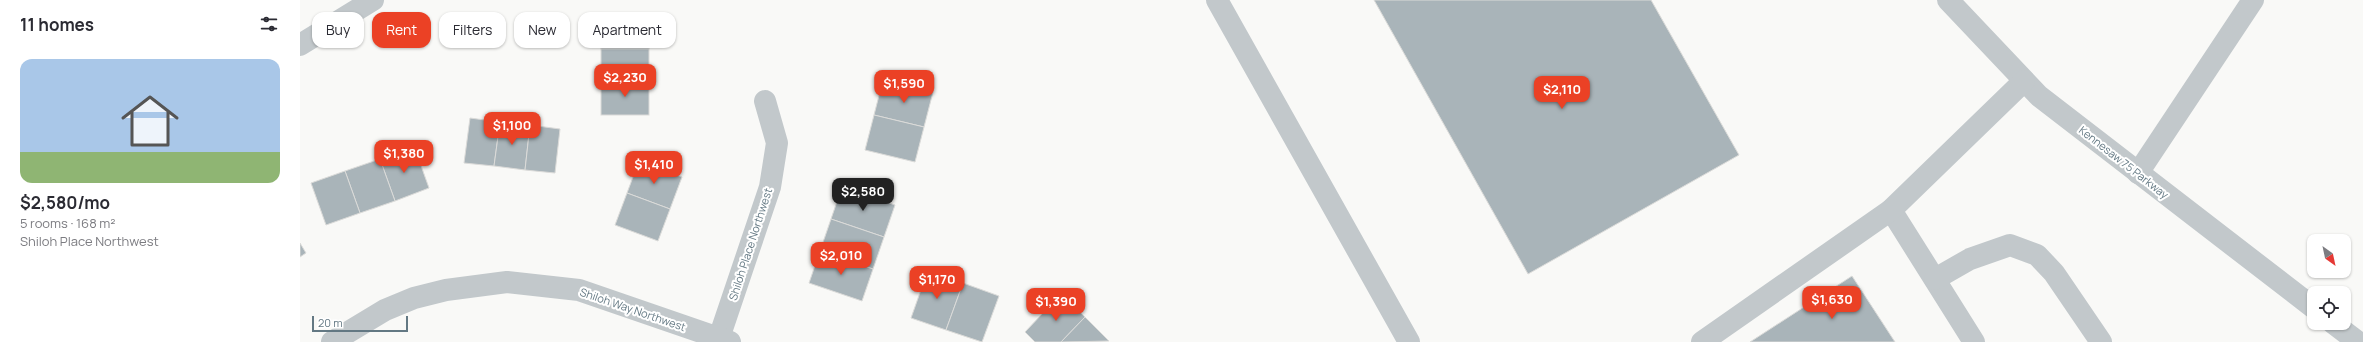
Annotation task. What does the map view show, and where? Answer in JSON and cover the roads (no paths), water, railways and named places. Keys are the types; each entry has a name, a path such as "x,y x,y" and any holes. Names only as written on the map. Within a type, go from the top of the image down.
{"street":[{"path":"1217,0 1409,342"},
{"name":"Kennesaw 75 Parkway","path":"1948,0 2039,96 2307,303"},
{"path":"2138,173 2253,0"},
{"path":"300,45 370,1"},
{"path":"1702,342 1891,210 2024,81"},
{"name":"Shiloh Place Northwest","path":"724,340 770,187 776,143 765,101"},
{"path":"1891,210 1974,342"},
{"path":"1935,279 1970,259 2010,245 2037,255 2054,273 2101,342"},
{"name":"Shiloh Way Northwest","path":"332,342 385,310 414,298 446,290 507,282 579,290 724,340"},
{"path":"2342,330 2358,342"}]}
